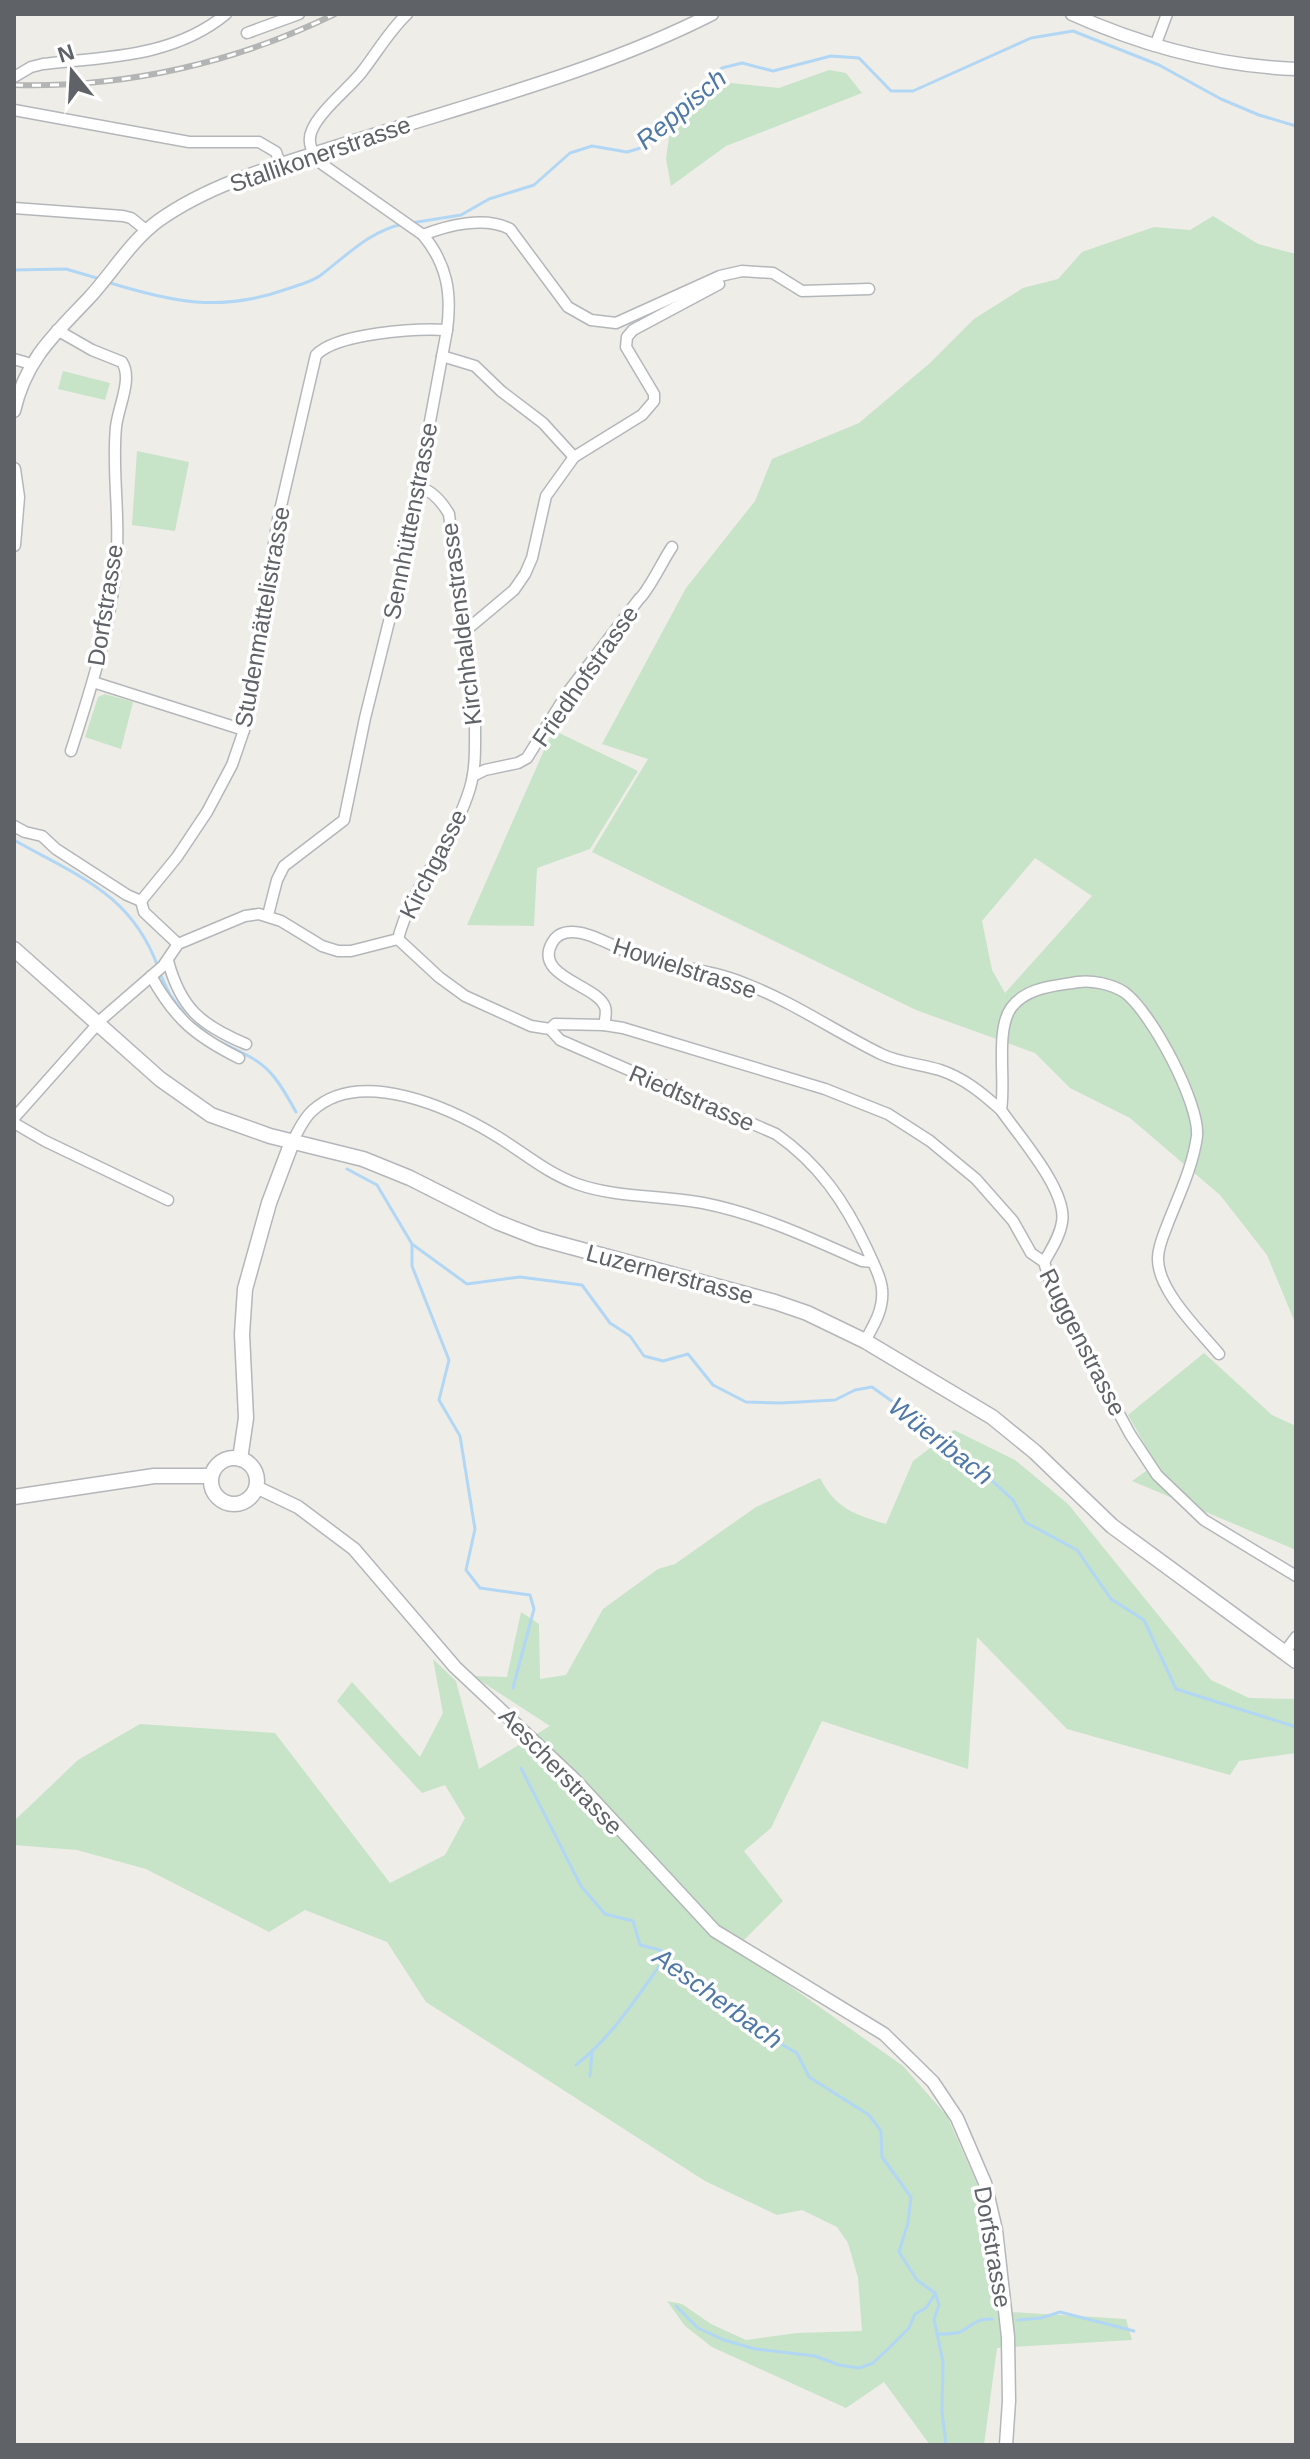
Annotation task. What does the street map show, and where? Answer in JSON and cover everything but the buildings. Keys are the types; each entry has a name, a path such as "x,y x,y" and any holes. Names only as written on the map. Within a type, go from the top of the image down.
{"main road":[{"name":"Luzernerstrasse","path":"14,949 160,1079 202,1110 226,1122 363,1159 538,1238 775,1302 807,1313 865,1341 992,1417 1142,1550 1290,1657"},
{"path":"240,1459 246,1418 242,1334 245,1289 269,1203 292,1142"},
{"path":"240,1459 254,1470 256,1487 244,1501 232,1503 216,1494 211,1476 222,1461 240,1459"},
{"path":"14,1497 134,1478 211,1476"}],"street":[{"path":"17,73 43,64 155,50 209,28 226,14"},
{"path":"247,33 299,14"},
{"path":"313,154 310,140 312,129 407,14"},
{"name":"Stallikonerstrasse","path":"14,411 31,364 57,330 93,294 147,231 174,211 243,177 616,57 712,14"},
{"path":"1072,14 1155,46 1225,63 1296,69"},
{"path":"1155,46 1167,14"},
{"path":"14,110 189,142 259,142 276,152 280,164"},
{"name":"Sennhüttenstrasse","path":"268,915 284,866 344,820 365,718 404,561 447,330 450,298 438,257 418,232 322,164 313,154"},
{"path":"14,208 123,216 131,218 147,231"},
{"path":"418,232 480,222 495,222 510,229 568,307 591,320 616,323 720,276 742,271 773,273 802,291 869,289"},
{"path":"464,632 514,590 525,574 532,558 546,496 574,457 642,415 654,401 654,394 626,347 627,337 633,330 719,284"},
{"name":"Dorfstrasse","path":"57,330 69,339 122,362 127,376 116,441 117,548 114,581 93,682 71,751"},
{"name":"Studenmättelistrasse","path":"141,901 177,857 207,812 232,765 244,730 278,519 316,355 327,347 363,336 399,331 447,330"},
{"path":"442,356 475,366 543,423 574,457"},
{"path":"14,359 31,364"},
{"path":"14,469 18,497 14,545"},
{"name":"Kirchhaldenstrasse","path":"418,487 437,498 449,514 475,726 473,776"},
{"name":"Friedhofstrasse","path":"473,776 485,770 518,763 533,750 568,692 639,599 647,593 650,582 672,547"},
{"path":"93,682 244,730"},
{"name":"Kirchgasse","path":"268,915 322,946 338,951 351,951 398,939 409,907 462,809 473,776"},
{"path":"14,826 42,836 56,849 141,901 144,912 178,944"},
{"path":"168,1200 45,1141 14,1120 97,1024 159,969 178,944 245,916 268,915"},
{"name":"Howielstrasse","path":"604,1025 606,1008 601,1000 562,975 551,963 549,950 558,936 568,931 582,932 635,955 747,984 886,1056 943,1071 976,1088 1001,1110"},
{"name":"Riedtstrasse","path":"398,939 465,996 531,1026 550,1029 560,1040 776,1134 800,1151 823,1174 841,1200 873,1262 882,1287 882,1305 865,1341"},
{"path":"159,969 194,1014 220,1033 246,1044"},
{"path":"159,969 164,998 189,1028 206,1042 239,1058"},
{"path":"1044,1262 1062,1222 1062,1207 1056,1191 1001,1110 1004,1095 1004,1023 1020,999 1048,987 1098,982 1123,992 1143,1011 1191,1101 1197,1137 1157,1259 1161,1278 1170,1294 1219,1354"},
{"name":"Ruggenstrasse","path":"550,1029 555,1024 604,1025 642,1033 825,1089 888,1114 930,1141 976,1179 1013,1221 1031,1253 1044,1262 1047,1280 1130,1434 1157,1475 1212,1526 1296,1576"},
{"path":"292,1142 306,1118 320,1105 358,1090 376,1091 432,1105 469,1121 550,1173 577,1184 611,1193 702,1203 740,1212 781,1225 862,1261 873,1262"},
{"name":"Aescherstrasse","path":"256,1487 298,1507 354,1549 455,1667 574,1779 715,1931 884,2034"},
{"path":"1290,1657 1296,1637"},
{"name":"Dorfstrasse","path":"884,2034 933,2082 957,2118 985,2183 996,2230 1008,2337 1006,2445"}],"green space":[{"path":"829,70 846,73 862,93 726,146 671,186 666,159 669,137 712,94 731,83 779,88"},
{"path":"1213,216 1258,244 1296,254 1296,1325 1267,1255 1220,1195 1130,1118 1070,1088 1035,1053 916,1010 592,852 648,759 602,744 686,588 755,501 772,459 859,423 930,363 974,319 1023,288 1058,279 1082,252 1154,227 1190,230","holes":["1035,858 1092,896 1005,993 992,970 982,921"]},
{"path":"63,371 110,383 105,400 58,389"},
{"path":"137,451 189,462 175,531 132,525"},
{"path":"105,694 133,702 121,749 85,737 98,697"},
{"path":"553,730 638,771 590,849 537,868 534,926 467,925"},
{"path":"1204,1353 1272,1415 1296,1426 1296,1550 1132,1481 1156,1464 1128,1415"},
{"path":"954,1430 1015,1460 1068,1504 1211,1680 1249,1698 1296,1699 1296,1753 1239,1761 1230,1775 1067,1729 977,1637 968,1769 822,1721 771,1828 744,1851 783,1901 736,1948 903,2066 947,2116 977,2184 995,2311 1126,2319 1132,2340 997,2348 984,2445 930,2445 884,2382 846,2408 712,2347 685,2326 667,2301 682,2304 711,2324 746,2340 797,2333 862,2331 858,2278 848,2243 837,2227 802,2210 777,2215 705,2181 426,2002 387,1942 305,1910 269,1932 146,1869 77,1850 14,1845 14,1821 78,1760 140,1724 275,1733 390,1883 445,1855 465,1818 445,1785 422,1793 337,1701 352,1682 420,1757 443,1713 433,1659 456,1681 479,1769 550,1726 473,1676 507,1677 521,1612 539,1624 540,1679 566,1675 603,1609 658,1569 675,1564 756,1507 820,1478 839,1504 886,1524 913,1461"}],"waterway":[{"name":"Reppisch","path":"411,223 461,215 489,199 534,185 570,153 592,146 627,152 644,147 722,68 742,63 773,71 831,56 859,58 891,91 913,91 1031,38 1073,31 1159,65 1221,99 1296,126"},
{"name":"Reppisch","path":"107,282 175,299 218,303 240,301 313,280 370,238 404,224"},
{"name":"Reppisch","path":"14,270 66,269 100,279"},
{"name":"Wüeribach","path":"14,840 100,889 133,921 158,967"},
{"name":"Wüeribach","path":"160,974 185,1015"},
{"name":"Wüeribach","path":"193,1023 209,1035"},
{"name":"Wüeribach","path":"216,1040 256,1060 272,1074 296,1112"},
{"name":"Wüeribach","path":"347,1169 377,1185 412,1244 467,1284 520,1277 582,1285 610,1323 630,1336 644,1356 663,1361 688,1354 713,1385 746,1402 835,1400 855,1390 872,1387 952,1444 1013,1500 1025,1522 1077,1550 1111,1599 1144,1620 1176,1689 1296,1727"},
{"name":"Aescherbach","path":"412,1244 412,1266 449,1360 439,1400 460,1436 475,1529 466,1570 480,1588 530,1595 534,1609 513,1688"},
{"name":"Aescherbach","path":"521,1768 581,1886 605,1914 633,1921 640,1945 660,1950 749,2026 797,2053 809,2077 869,2115 881,2131 882,2157 911,2197 908,2223 899,2252 917,2280 935,2293 939,2305 934,2319 943,2362 942,2412 946,2445"},
{"path":"576,2065 614,2027 667,1955"},
{"path":"590,2076 592,2052"},
{"path":"676,2306 698,2328 724,2340 755,2349 815,2356 859,2368 873,2363 890,2347 935,2294"},
{"path":"1018,2320 1060,2312 1134,2331"},
{"path":"938,2334 960,2332 978,2321 992,2319"}],"railway":[{"path":"14,85 97,82 179,69 258,46 335,14"}]}
